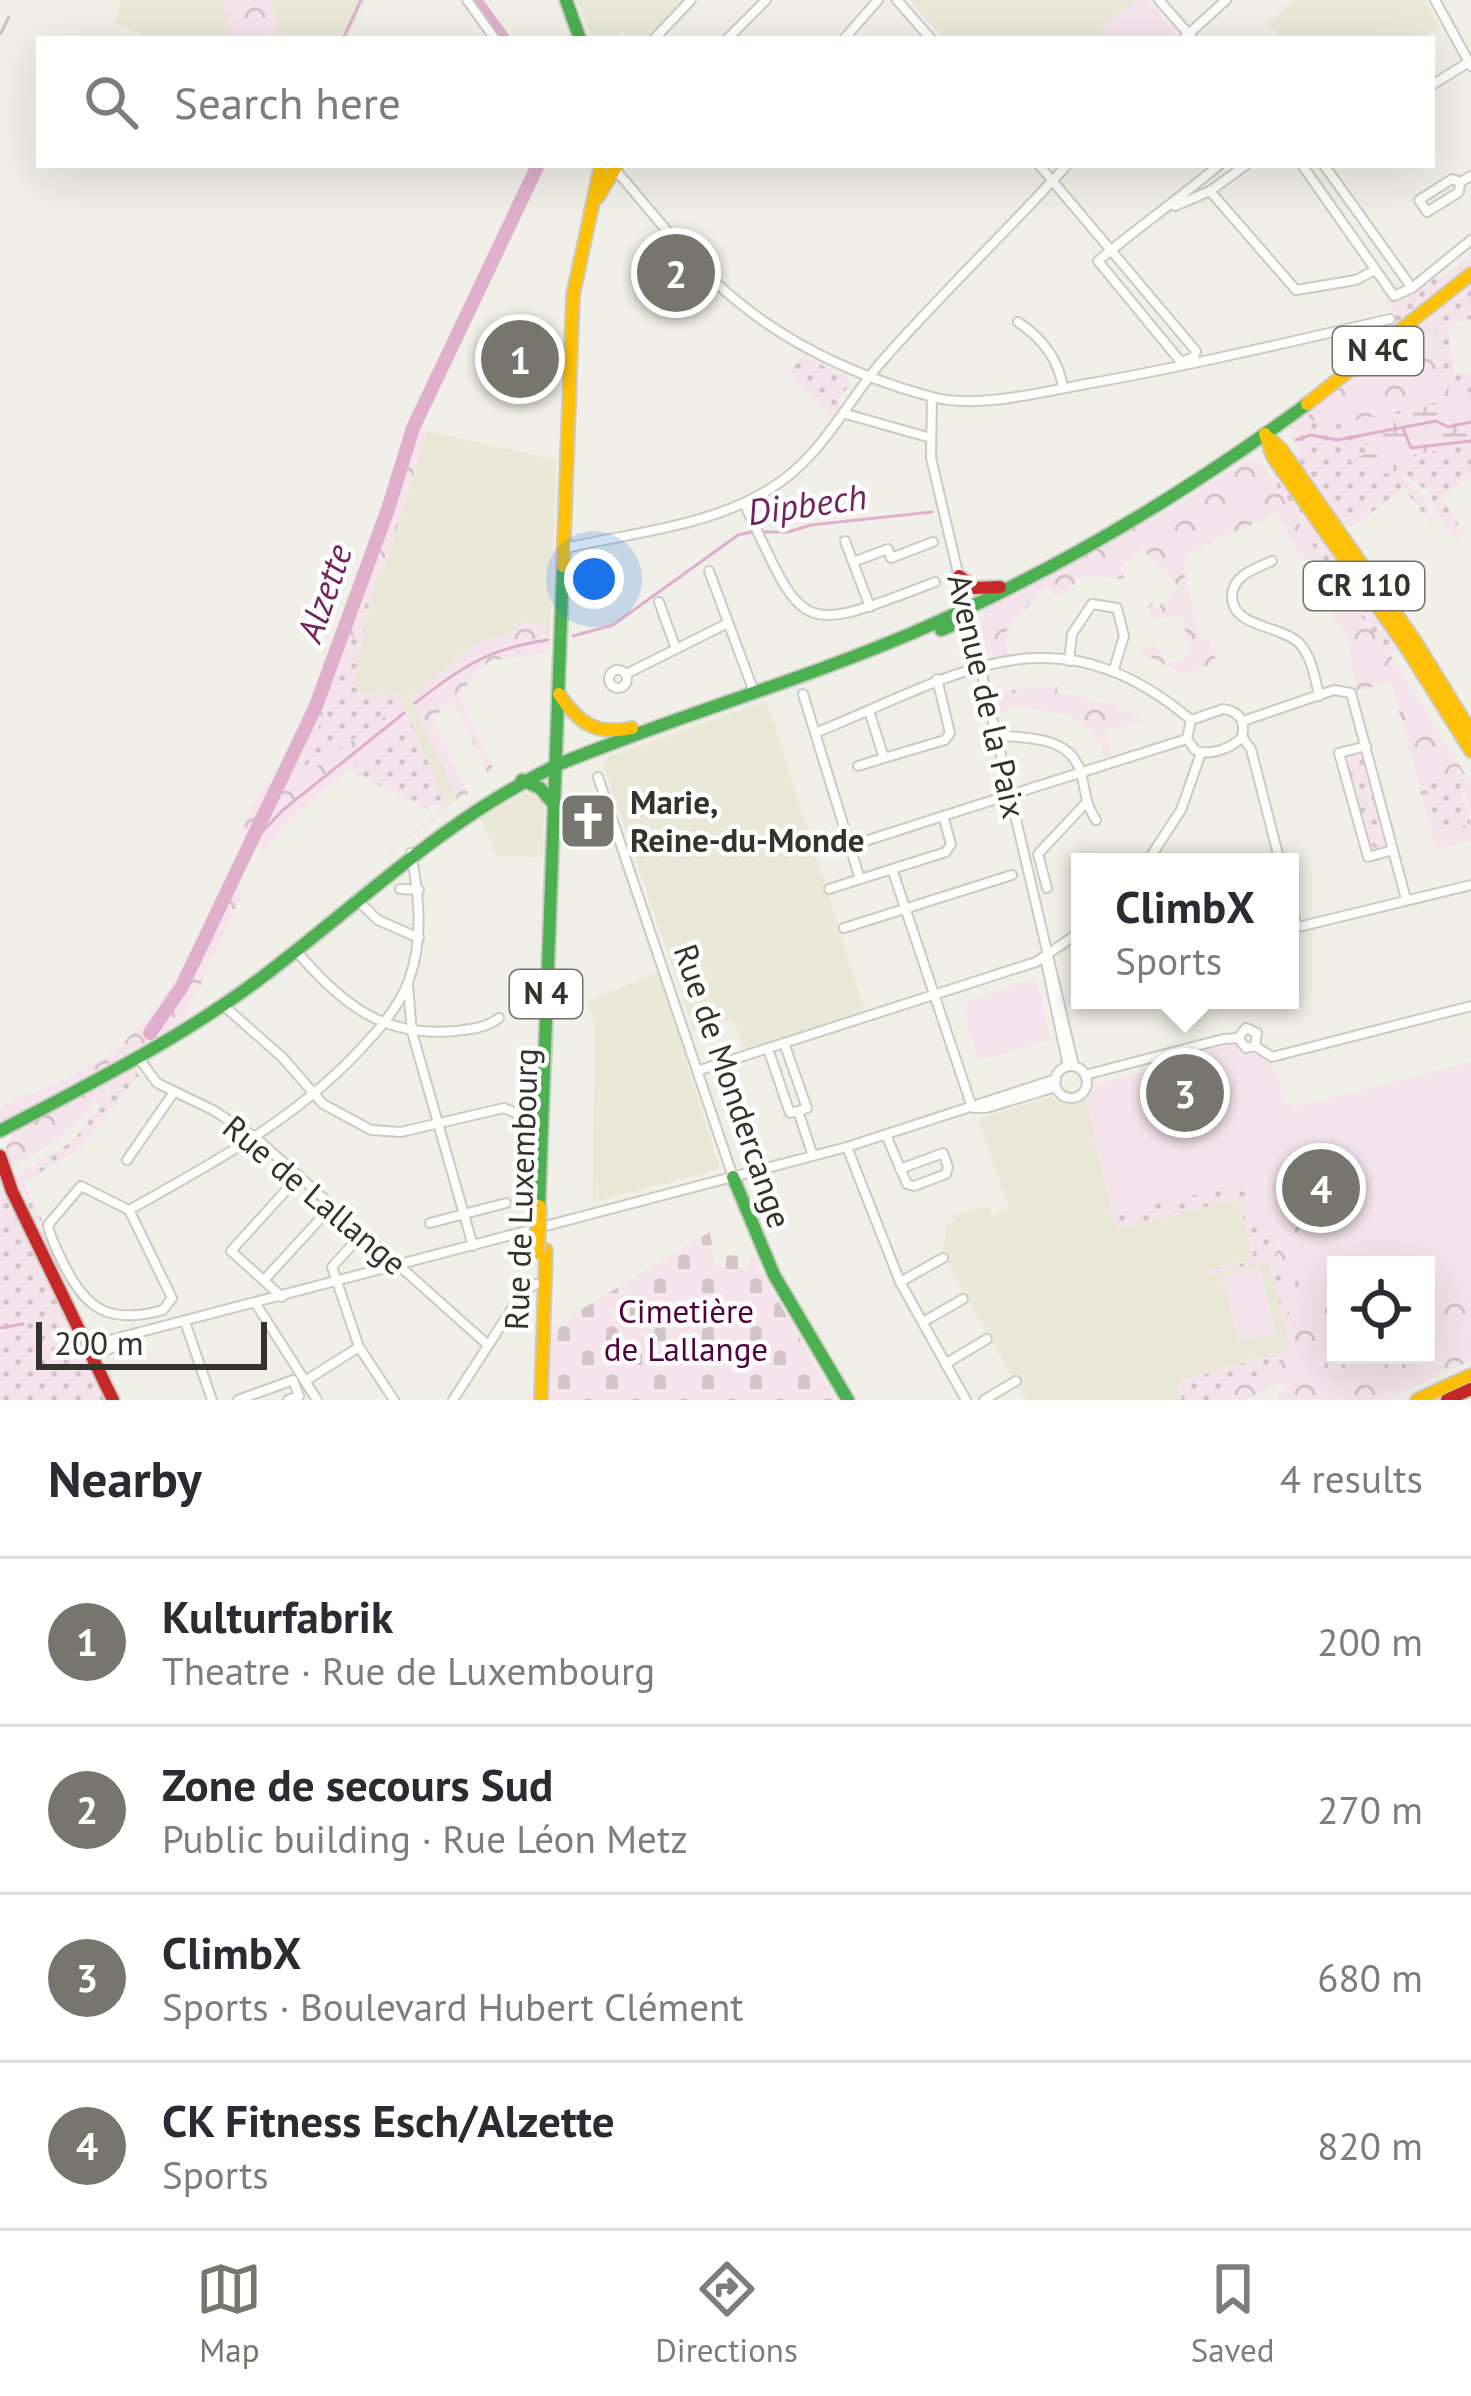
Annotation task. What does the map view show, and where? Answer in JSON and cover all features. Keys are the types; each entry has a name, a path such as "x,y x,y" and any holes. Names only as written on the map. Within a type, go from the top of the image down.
{"main road":[{"path":"566,0 579,36"},
{"name":"Rue de Luxembourg","path":"538,1400 552,802 573,295 578,260 610,168"},
{"name":"N 4C","path":"557,765 834,665 1011,586 1134,519 1265,434 1356,369 1471,274"},
{"path":"1278,454 1281,423"},
{"name":"CR 110","path":"1265,434 1471,752"},
{"name":"N 4C","path":"1134,519 1164,507 1250,452 1278,454"},
{"name":"CR 110","path":"1278,454 1415,641 1471,731"},
{"path":"959,576 980,589 1011,586"},
{"name":"N 4C","path":"834,665 871,660 948,626 971,629"},
{"path":"559,694 576,719 607,733 718,706"},
{"name":"CR 110","path":"1450,717 1471,741"},
{"path":"113,1400 12,1191 0,1156 4,1129 223,1006 459,816 557,765"},
{"name":"Rue de Luxembourg","path":"543,1205 561,788 557,765"},
{"path":"522,780 540,788 552,802"},
{"path":"0,1174 12,1191"},
{"name":"Rue de Mondercange","path":"733,1178 774,1275 848,1400"},
{"path":"1417,1400 1471,1375"},
{"path":"1450,1399 1471,1391"}],"street":[{"path":"467,0 493,36"},
{"path":"657,36 691,0"},
{"path":"731,36 766,0"},
{"path":"847,36 878,0"},
{"path":"897,0 928,36"},
{"path":"1160,0 1187,36"},
{"path":"1189,36 1226,0"},
{"path":"1435,0 1470,64 1435,84"},
{"path":"613,168 734,299 806,348 869,377 932,397 1016,397 1200,364 1390,319"},
{"path":"1042,168 1112,250 1196,351 1194,357 1177,359 1099,265 1112,250 1215,168"},
{"path":"565,548 716,514 744,503 795,471 820,448 869,377 1064,168"},
{"path":"1165,211 1210,191 1240,168"},
{"path":"1304,168 1394,296 1412,288 1471,240"},
{"path":"1326,168 1412,288"},
{"path":"1460,182 1459,191 1426,212 1419,200 1452,179 1460,182 1471,176"},
{"path":"1210,191 1295,290 1356,280 1375,270"},
{"path":"1018,322 1053,357 1064,388"},
{"name":"Avenue de la Paix","path":"932,397 931,458 1071,1066"},
{"path":"845,413 931,439"},
{"path":"744,503 787,592 802,609 839,617 935,582"},
{"path":"845,542 870,607"},
{"path":"853,562 888,549 891,558 933,542"},
{"path":"1272,561 1240,577 1233,605 1248,620 1298,643 1313,669 1319,696"},
{"path":"709,571 754,694"},
{"path":"659,602 676,649"},
{"path":"1069,661 1072,634 1092,604 1117,608 1124,637 1113,672"},
{"path":"626,674 728,623"},
{"path":"815,733 937,680 1008,660 1069,661 1113,672 1154,692 1191,721"},
{"path":"858,766 949,737 937,680"},
{"path":"1243,721 1340,688 1351,693 1406,898"},
{"path":"803,694 860,880"},
{"path":"1191,721 1223,709 1243,721 1242,737 1251,749 1278,853"},
{"path":"869,712 884,758"},
{"path":"1187,739 1191,721"},
{"path":"996,735 1062,746 1071,753 1080,772 1085,804 1096,820"},
{"path":"1201,753 1234,745 1242,737"},
{"path":"1187,739 1201,753"},
{"path":"850,846 1187,739"},
{"path":"1366,746 1339,753 1368,857 1394,850"},
{"path":"1160,853 1201,753"},
{"name":"Rue de Mondercange","path":"598,777 733,1178"},
{"path":"1047,888 1038,854 1085,804"},
{"path":"830,889 946,853 951,844 943,817"},
{"path":"411,852 418,890 418,938 408,984 412,1032 473,1246"},
{"path":"892,869 972,1108"},
{"path":"844,928 1012,875"},
{"path":"1299,926 1471,885"},
{"path":"400,889 418,890"},
{"path":"356,899 378,920 418,938"},
{"path":"697,1071 1036,962 1071,938"},
{"path":"296,951 346,1002 383,1024 412,1032 488,1026 499,1018"},
{"path":"130,1210 256,1138 315,1096 383,1024 408,984"},
{"path":"223,1006 282,1057 315,1096 336,1113 371,1130 401,1132 504,1108 518,1114"},
{"path":"1238,1038 1246,1048 1255,1046 1272,1057 1471,1006"},
{"path":"1238,1038 1242,1030 1252,1029 1258,1036 1255,1046"},
{"path":"1056,1083 1060,1070 1071,1066 1085,1075 1238,1038"},
{"path":"767,1048 790,1113 798,1111 807,1108 784,1043"},
{"name":"Rue de Lallange","path":"137,1057 149,1077 256,1138 488,1345"},
{"path":"1056,1083 1065,1096 1078,1096 1085,1089 1085,1075"},
{"path":"89,1351 847,1147 1056,1083"},
{"path":"127,1160 174,1091"},
{"path":"798,1111 813,1156"},
{"path":"886,1135 900,1168 907,1184 914,1186 946,1174 948,1167 943,1153 900,1168"},
{"path":"847,1147 900,1282 966,1400"},
{"path":"282,1297 231,1251 299,1176"},
{"path":"81,1186 130,1210 172,1298 163,1310 127,1318 93,1306 73,1282 48,1225 81,1186"},
{"path":"430,1223 506,1203"},
{"path":"263,1280 332,1206"},
{"path":"363,1233 332,1267 359,1347 394,1400"},
{"path":"900,1282 943,1258"},
{"path":"453,1400 521,1293 540,1290"},
{"path":"922,1322 963,1299"},
{"path":"65,1301 88,1333 109,1338 140,1334"},
{"path":"256,1304 317,1400"},
{"path":"185,1322 212,1400"},
{"path":"89,1351 109,1338"},
{"path":"945,1364 987,1339"},
{"path":"305,1381 359,1347"},
{"path":"238,1400 293,1380 298,1396 288,1400"},
{"path":"984,1400 1016,1381"}],"shaded area":[{"path":"120,0 366,0 348,36 144,36 116,23"},
{"path":"577,0 688,0 652,36 623,32 590,36"},
{"path":"910,0 1135,0 1101,29 1107,36 940,36"},
{"path":"1295,0 1425,0 1440,27 1426,36 1279,36 1268,22"},
{"path":"427,431 557,460 549,638 544,633 516,631 475,644 411,697 458,800 446,806 398,695 391,698 358,691 353,684 377,572 383,572"},
{"path":"767,701 865,1010 743,1050 733,1019 694,1031 603,764 607,757"},
{"path":"530,791 544,804 543,858 497,856 479,817"},
{"path":"659,972 719,1165 717,1170 593,1202 595,1022 586,1001"},
{"path":"1049,1097 1071,1104 1086,1099 1116,1229 1238,1198 1254,1259 1208,1271 1208,1275 1268,1260 1291,1348 1178,1382 1182,1400 1026,1400 944,1259 941,1244 946,1241 946,1226 955,1221 953,1215 990,1206 993,1216 1009,1208 977,1119"}],"green space":[{"path":"222,0 271,0 277,36 230,36"},
{"path":"1135,0 1147,0 1176,34 1107,36 1101,29"},
{"path":"1471,254 1471,266 1392,331 1367,331 1382,328 1396,316 1385,297 1390,293 1394,296 1429,275 1443,277"},
{"path":"1471,283 1471,319 1455,323 1449,334 1455,374 1471,371 1471,476 1441,496 1465,535 1458,540 1453,535 1437,514 1432,495 1405,474 1401,477 1424,495 1433,526 1404,489 1350,528 1338,522 1288,451 1299,452 1291,428 1309,412 1308,419 1450,399 1433,315"},
{"path":"1433,315 1450,399 1331,426 1308,419 1309,412"},
{"path":"803,356 847,377 851,384 836,401 841,404 832,418 788,373"},
{"path":"1462,397 1471,404 1471,445 1417,454 1402,468 1385,474 1368,472 1350,461 1372,451 1348,427"},
{"path":"413,428 427,431 383,573 377,573 298,781 402,703 410,720 315,798 264,851 241,836 240,829 266,781 277,785"},
{"path":"1248,459 1263,464 1340,590 1392,657 1471,783 1471,813 1458,778 1425,781 1438,834 1471,823 1471,841 1436,849 1391,682 1357,691 1346,634 1323,604 1305,613 1321,564 1298,556 1277,513 1189,553 1184,571 1201,640 1209,639 1217,662 1184,674 1138,651 1155,645 1167,663 1183,660 1190,651 1181,615 1151,620 1148,607 1152,603 1157,608 1179,587 1143,549 1120,568 1125,579 1082,576 1060,598 1045,587 1007,629 1007,656 987,655 981,626 986,607 1170,509"},
{"path":"1272,462 1400,646 1390,654 1300,529 1274,479"},
{"path":"377,572 353,683 358,691 390,698 393,691 402,703 296,783"},
{"path":"516,623 543,624 549,652 489,661 458,694 494,770 488,773 452,700 432,718 468,794 458,800 410,697 475,644 516,631"},
{"path":"1057,687 1057,692 1109,701 1145,721 1105,731 1112,755 1105,757 1090,730 1067,716 1009,706 1007,713 1001,713 996,690"},
{"path":"410,720 448,811 389,856 386,853 443,809 439,803 428,809 346,769"},
{"path":"1358,752 1364,758 1386,840 1379,851 1369,844 1347,763 1349,754"},
{"path":"1453,775 1458,778 1471,823 1438,834 1424,780 1432,778 1435,783"},
{"path":"228,884 244,892 183,1022 0,1123 0,1107 84,1069 130,1037 163,997"},
{"path":"1031,979 1039,986 1050,1040 978,1061 961,1004"},
{"path":"1238,1038 1240,1044 1260,1050 1276,1071 1284,1101 1295,1107 1471,1062 1471,1262 1435,1260 1435,1256 1327,1256 1327,1296 1304,1301 1287,1243 1306,1229 1298,1202 1292,1198 1251,1210 1247,1194 1233,1185 1112,1215 1086,1099 1094,1085 1211,1053 1209,1042"},
{"path":"133,1069 147,1084 137,1077 80,1148 24,1183 58,1268 15,1176 73,1141 100,1106 95,1101 109,1091 105,1084"},
{"path":"105,1084 107,1096 95,1101 67,1134 11,1167 6,1146 14,1132"},
{"path":"0,1185 6,1194 105,1400 0,1400"},
{"path":"1233,1185 1247,1194 1251,1209 1263,1206 1257,1214 1275,1229 1290,1315 1283,1317 1268,1260 1208,1275 1207,1271 1254,1258 1238,1199 1116,1229 1112,1215"},
{"path":"1292,1197 1299,1202 1306,1229 1301,1235 1303,1301 1327,1296 1327,1364 1435,1364 1435,1260 1471,1262 1471,1360 1386,1400 1278,1400 1277,1393 1286,1389 1283,1382 1244,1400 1222,1400 1224,1386 1253,1376 1269,1379 1277,1361 1293,1357 1283,1317 1290,1314 1280,1248 1275,1230 1257,1223 1264,1204"},
{"name":"Cimetière de Lallange","path":"710,1232 715,1265 725,1266 726,1255 739,1256 738,1267 748,1268 749,1257 753,1257 835,1400 547,1400 549,1329"},
{"path":"1259,1267 1276,1332 1239,1342 1221,1276"},
{"path":"1291,1348 1294,1358 1277,1361 1268,1379 1222,1400 1182,1400 1177,1383"}],"waterway":[{"path":"344,36 361,0"},
{"name":"Alzette","path":"475,0 501,36"},
{"name":"Alzette","path":"150,1033 181,988 316,706 413,428 537,168"},
{"path":"1296,440 1311,435 1337,440 1436,421 1448,427 1471,422"},
{"path":"1403,428 1411,448 1471,441"},
{"name":"Dipbech","path":"762,532 932,512"},
{"name":"Dipbech","path":"573,636 613,625 738,535 752,532"},
{"name":"Dipbech","path":"415,703 477,661 548,640"},
{"name":"Dipbech","path":"253,841 283,810 404,713"},
{"path":"0,1328 23,1324"}],"railway":[{"path":"0,35 17,0"}],"traffic: fast":[{"path":"566,0 579,36"},
{"path":"557,765 866,652 1014,586 1115,531 1307,404"},
{"path":"539,1207 563,566"},
{"path":"941,630 955,624 971,629"},
{"path":"0,1131 199,1021 439,837 557,765"},
{"path":"522,780 540,788 552,802"},
{"path":"733,1177 774,1275 848,1400"}],"traffic: slow":[{"path":"563,566 573,295 600,168"},
{"path":"598,197 615,168"},
{"path":"1307,404 1471,274"},
{"path":"1265,434 1273,457 1406,647 1471,751"},
{"path":"1269,438 1415,641 1471,732"},
{"path":"559,694 590,725 608,730 632,728"},
{"path":"537,1252 539,1207"},
{"path":"541,1400 546,1250"},
{"path":"1417,1400 1471,1375"}],"traffic: jam":[{"path":"959,576 975,588 1000,587"},
{"path":"0,1156 12,1191 113,1400"},
{"path":"1447,1400 1471,1389"}],"place":[{"name":"Zone de secours Sud","path":"676,273"},
{"name":"Kulturfabrik","path":"520,359"},
{"name":"Marie, Reine-du-Monde","path":"588,821"},
{"name":"ClimbX","path":"1185,1093"},
{"name":"CK Fitness Esch/Alzette","path":"1321,1188"}]}
